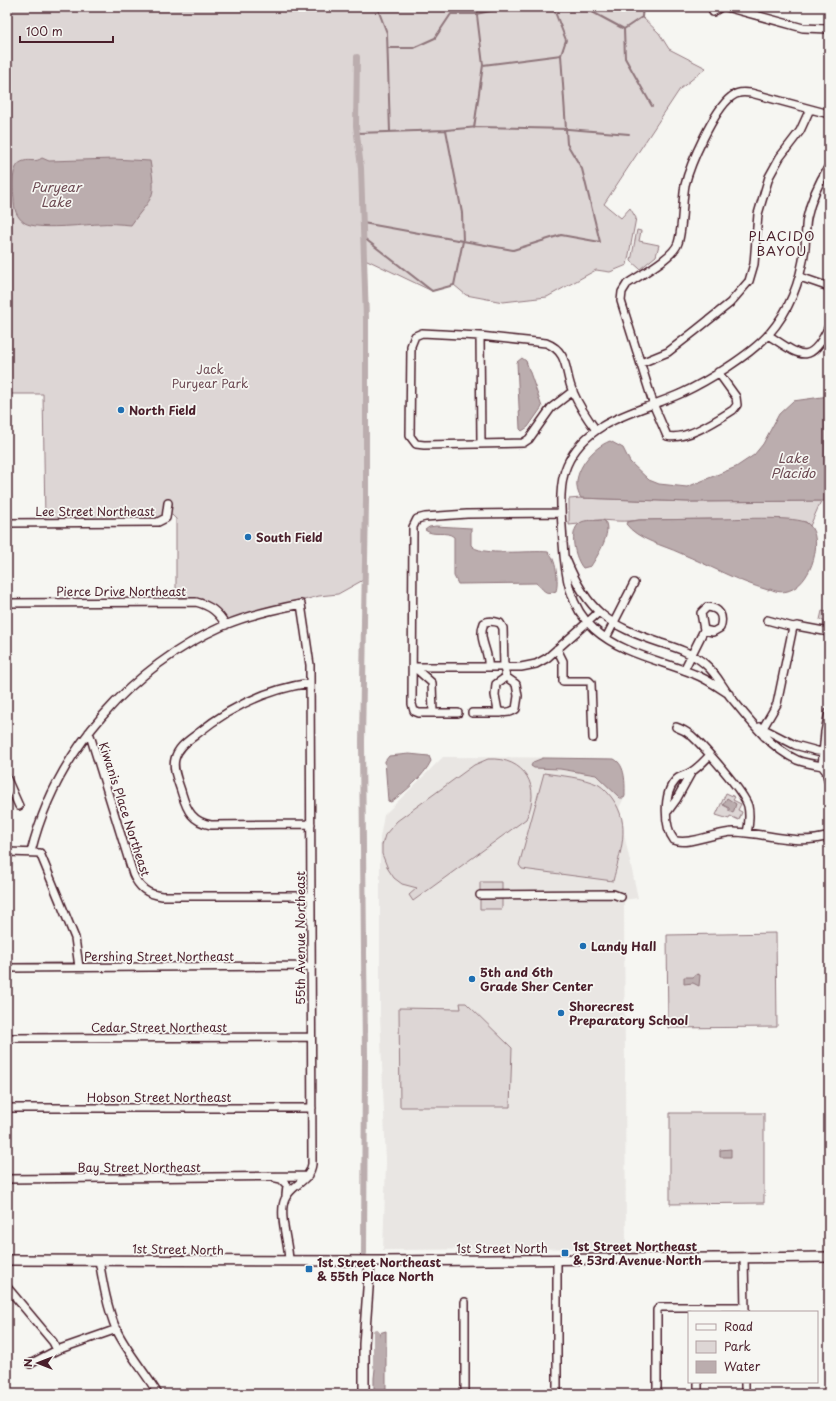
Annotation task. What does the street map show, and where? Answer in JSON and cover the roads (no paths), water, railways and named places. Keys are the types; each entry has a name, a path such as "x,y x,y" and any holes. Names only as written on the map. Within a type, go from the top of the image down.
{"street":[{"path":"713,12 721,7"},
{"path":"726,7 803,28 829,29"},
{"path":"718,372 736,397 737,405 733,410 710,424 674,438 668,436 654,406 621,301 622,292 627,284 671,253 678,244 686,184 697,151 718,113 730,97 740,92 765,96 829,114"},
{"path":"641,363 668,352 730,303 749,281 754,264 758,214 769,177 780,157 800,131 810,109"},
{"path":"729,694 710,682 684,670 624,649 606,638 588,622 574,599 568,584 561,513 563,479 567,465 583,441 596,430 621,416 654,406 682,393 718,372 768,335 779,321 800,277 807,220 822,177 829,166"},
{"path":"822,177 829,182"},
{"path":"800,277 829,287"},
{"path":"768,335 797,353 807,355 812,352 821,341 829,326"},
{"path":"573,391 551,408 529,439 523,443 424,445 416,444 410,436 410,346 415,336 422,333 480,336 546,343 554,346 561,352 573,391 585,414 596,430"},
{"path":"480,336 481,443"},
{"name":"Lee Street Northeast","path":"7,523 158,522 166,518 168,503"},
{"path":"458,713 419,714 414,711 412,704 414,668 413,527 417,519 467,514 561,513"},
{"path":"564,553 582,593 599,612 614,624 623,630 692,655 706,665 729,694 760,726 775,736 795,745 826,752"},
{"path":"606,638 634,583"},
{"name":"Pierce Drive Northeast","path":"7,602 196,602 210,607 217,612 226,625"},
{"name":"55th Avenue Northeast","path":"226,625 270,611 301,604 309,655 310,683 312,1164 308,1176"},
{"path":"414,668 521,667 536,664 557,649 599,612"},
{"path":"767,620 793,627 797,626 829,632"},
{"path":"472,713 510,712 516,709 518,704 516,684 506,677 504,667 503,628 500,623 488,621 484,623 481,636 483,648 489,660 488,667"},
{"path":"31,852 42,816 56,784 89,732 110,706 152,668 185,646 226,625"},
{"path":"760,726 772,715 777,704 793,627"},
{"path":"684,670 704,630"},
{"path":"557,649 562,661 563,681 589,680 591,683 593,738"},
{"path":"414,668 432,683 434,688 433,713"},
{"path":"503,713 498,711 495,695 496,684 506,677"},
{"path":"310,683 278,690 240,705 219,717 180,748 174,766 185,805 193,817 205,824 311,824"},
{"path":"829,712 825,732 826,768 829,783"},
{"path":"760,726 764,736 796,759 826,768"},
{"path":"676,727 691,735 710,755 744,799 749,814 747,833"},
{"name":"Kiwanis Place Northeast","path":"89,732 133,874 138,884 145,891 162,896 311,896"},
{"path":"668,811 691,773 710,755"},
{"path":"691,773 679,777 674,781 668,796 668,830 674,840 679,842 692,841 719,833 747,833 799,840 829,836"},
{"path":"7,778 18,803 8,802"},
{"path":"7,852 40,853 66,914 76,942 79,967"},
{"path":"480,896 613,894 621,897"},
{"name":"Pershing Street Northeast","path":"7,968 311,966"},
{"name":"Cedar Street Northeast","path":"7,1038 311,1037"},
{"name":"Hobson Street Northeast","path":"7,1108 312,1108"},
{"path":"286,1197 293,1188 308,1176"},
{"name":"Bay Street Northeast","path":"7,1179 308,1176"},
{"path":"272,1177 284,1182 287,1185 286,1197 282,1210 289,1261"},
{"path":"657,1394 657,1310 660,1307 699,1310 745,1309 744,1257"},
{"name":"1st Street North","path":"7,1260 370,1261 829,1257"},
{"path":"557,1259 557,1394"},
{"path":"99,1260 108,1305 117,1330 138,1366 158,1394"},
{"path":"364,1394 364,1344 370,1261"},
{"path":"7,1288 53,1342 57,1350"},
{"path":"465,1302 465,1394"},
{"path":"30,1364 57,1350 117,1330"},
{"path":"698,1383 698,1394"},
{"path":"745,1383 745,1394"}],"water":[{"name":"Puryear Lake","path":"42,158 49,161 113,159 150,161 153,191 149,202 131,225 106,224 49,227 31,225 22,221 16,212 14,203 13,177 16,167 20,163"},
{"path":"522,358 526,361 542,407 528,427 522,431 520,429 517,362"},
{"name":"Lake Placido","path":"829,396 829,501 688,502 581,498 577,490 577,481 583,464 595,450 610,441 623,448 630,462 649,480 659,484 687,487 736,467 754,455 763,444 779,414 793,401"},
{"path":"748,518 797,520 805,522 812,529 815,540 815,553 811,566 804,579 795,588 783,592 770,589 768,590 734,578 673,550 651,542 631,530 626,524 627,522 639,520"},
{"path":"585,521 605,521 607,526 607,532 603,544 591,566 583,568 575,552 574,532 580,523"},
{"path":"429,527 471,528 471,545 476,549 484,551 548,552 555,564 557,582 556,591 549,593 544,591 536,583 458,584 454,576 454,537 447,534 432,533 425,530"},
{"path":"409,754 429,756 431,761 428,767 414,783 391,802 388,801 385,761 389,756"},
{"path":"543,758 614,759 623,770 625,796 624,798 620,798 596,775 560,769 534,768 531,766 533,762"},
{"path":"727,798 736,804 733,813 729,811 729,808 723,805"},
{"path":"697,974 700,975 699,986 693,983 684,984 684,977 693,977"},
{"path":"731,1149 731,1157 720,1157 720,1150"},
{"path":"386,1331 386,1394 374,1394 374,1378 379,1333"}],"waterway":[{"path":"377,7 387,33 390,132"},
{"path":"474,128 483,65 476,7"},
{"path":"388,48 413,48 435,38 451,14 476,14 509,7"},
{"path":"363,223 513,250 561,235 600,242 582,169 567,144 561,55 566,40 553,7"},
{"path":"583,7 624,29 625,58 652,106"},
{"path":"624,29 642,17 643,7"},
{"path":"483,65 561,55"},
{"path":"357,57 356,126 361,168 366,319 366,500 362,742 365,1054 364,1253"},
{"path":"357,133 446,130 478,127 568,129 629,134"},
{"path":"364,238 432,291 454,285 463,241 462,213 446,130"},
{"path":"376,1332 376,1366"}],"place":[{"name":"North Field","path":"121,410"},
{"name":"South Field","path":"248,537"},
{"name":"Landy Hall","path":"583,946"},
{"name":"5th and 6th Grade Sher Center","path":"472,979"},
{"name":"Shorecrest Preparatory School","path":"561,1013"},
{"name":"1st Street Northeast & 53rd Avenue North","path":"565,1253"},
{"name":"1st Street Northeast & 55th Place North","path":"309,1269"}],"district":[{"name":"PLACIDO BAYOU","path":"782,242"}],"park label":[{"name":"Jack Puryear Park","path":"210,376"}]}
